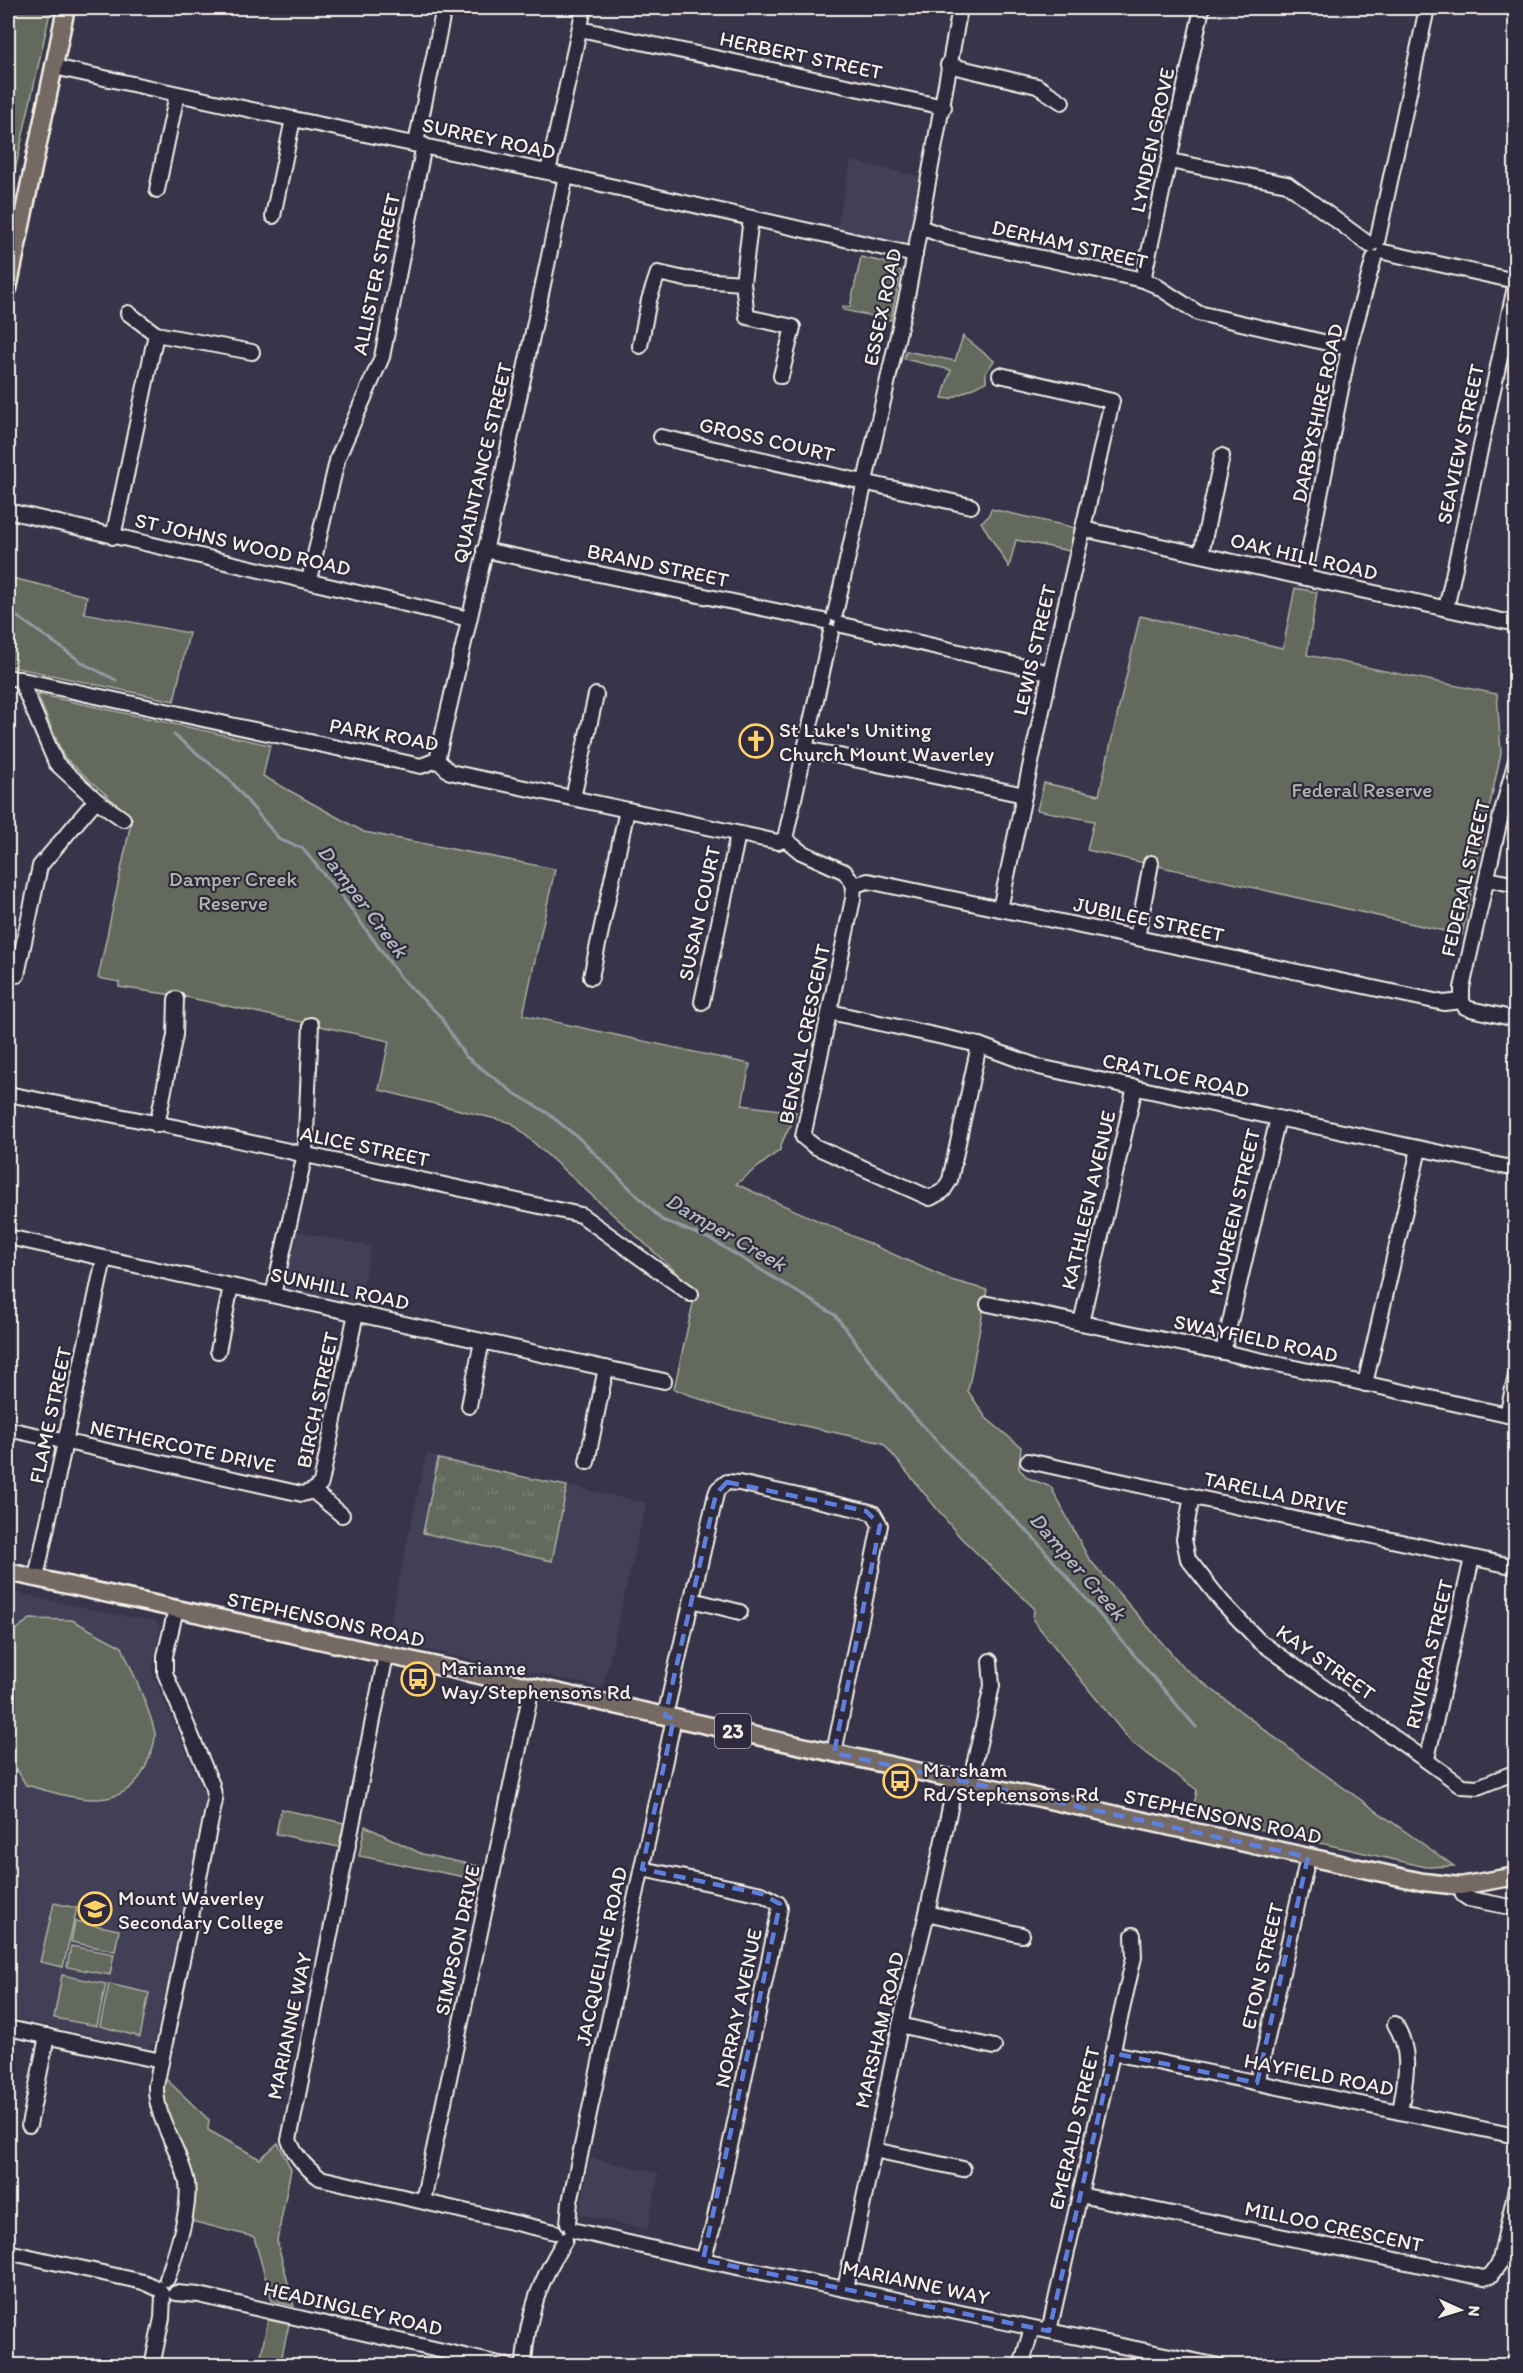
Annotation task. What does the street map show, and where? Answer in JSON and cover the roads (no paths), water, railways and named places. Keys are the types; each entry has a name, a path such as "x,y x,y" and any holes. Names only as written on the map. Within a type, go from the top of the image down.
{"main road":[{"path":"8,289 66,8"},
{"name":"STEPHENSONS ROAD","path":"8,1572 1423,1882 1460,1886 1515,1876"}],"street":[{"name":"ALLISTER STREET","path":"309,580 338,457 382,357 444,8"},
{"path":"548,172 584,8"},
{"name":"ESSEX ROAD","path":"785,840 915,255 944,107 948,65 960,8"},
{"name":"LYNDEN GROVE","path":"1143,280 1202,8"},
{"name":"DARBYSHIRE ROAD","path":"1304,577 1350,348 1376,249 1427,8"},
{"name":"HERBERT STREET","path":"580,28 944,107"},
{"path":"948,65 1037,86 1062,102"},
{"name":"SURREY ROAD","path":"54,67 420,144 915,255"},
{"path":"157,190 177,94"},
{"path":"273,216 293,119"},
{"path":"1170,161 1287,184 1376,249 1514,282"},
{"name":"QUAINTANCE STREET","path":"437,760 503,473 566,176"},
{"path":"751,218 743,283 747,317 793,327 781,376"},
{"name":"DERHAM STREET","path":"919,232 1143,280 1155,285 1198,313 1350,348"},
{"path":"640,346 649,300 658,273 685,279 743,283"},
{"name":"SEAVIEW STREET","path":"1446,609 1514,282"},
{"path":"128,313 156,334 252,352"},
{"path":"113,537 156,334"},
{"name":"LEWIS STREET","path":"1000,375 1112,401 1050,673 1000,909"},
{"name":"GROSS COURT","path":"661,437 971,506"},
{"path":"1201,554 1222,456"},
{"name":"ST JOHNS WOOD ROAD","path":"8,510 113,537 309,580 469,619"},
{"name":"OAK HILL ROAD","path":"1083,529 1515,624"},
{"name":"BRAND STREET","path":"484,550 833,623 1050,673"},
{"path":"14,678 56,763 96,800 123,819"},
{"name":"PARK ROAD","path":"14,678 421,766 437,760 450,772 738,834 778,842 785,840"},
{"path":"573,798 596,695"},
{"path":"806,749 1024,795"},
{"name":"FEDERAL STREET","path":"1462,1001 1462,988 1514,762"},
{"path":"8,973 17,975 40,866 96,800"},
{"path":"591,977 627,810"},
{"name":"SUSAN COURT","path":"702,1002 738,834"},
{"path":"785,840 801,852 845,872 854,885"},
{"path":"1137,938 1151,863"},
{"path":"1488,879 1515,885"},
{"name":"JUBILEE STREET","path":"854,885 868,881 1444,1003 1462,1001 1470,1009 1515,1019"},
{"name":"BENGAL CRESCENT","path":"854,885 803,1137 814,1146 930,1198 943,1191 951,1180 979,1045"},
{"path":"158,1125 175,1035 176,999"},
{"name":"CRATLOE ROAD","path":"830,1012 979,1045 1039,1067 1515,1169"},
{"path":"273,1295 305,1154 311,1025"},
{"name":"KATHLEEN AVENUE","path":"1081,1323 1135,1087"},
{"name":"ALICE STREET","path":"8,1094 305,1154 581,1215 691,1294"},
{"name":"MAUREEN STREET","path":"1223,1352 1278,1118"},
{"path":"1365,1384 1419,1149"},
{"name":"SUNHILL ROAD","path":"8,1238 664,1381"},
{"name":"FLAME STREET","path":"36,1578 67,1442 104,1259"},
{"path":"218,1351 231,1286"},
{"name":"SWAYFIELD ROAD","path":"988,1304 1223,1352 1511,1416"},
{"name":"BIRCH STREET","path":"314,1491 321,1483 356,1313"},
{"path":"469,1406 482,1341"},
{"path":"587,1462 606,1368"},
{"path":"1511,1416 1515,1377"},
{"name":"NETHERCOTE DRIVE","path":"8,1429 302,1494 314,1491"},
{"name":"TARELLA DRIVE","path":"1028,1461 1515,1567"},
{"name":"JACQUELINE ROAD","path":"518,2363 537,2293 564,2231 642,1869 692,1600 716,1494 718,1489 727,1482 866,1511 877,1518 880,1533 834,1753"},
{"path":"314,1491 342,1515"},
{"name":"KAY STREET","path":"1192,1496 1184,1539 1188,1559 1222,1602 1259,1641 1462,1786 1478,1787 1515,1772"},
{"name":"RIVIERA STREET","path":"1427,1759 1472,1558"},
{"path":"692,1600 740,1612"},
{"path":"152,2366 187,2201 187,2184 157,2101 156,2086 215,1800 212,1785 165,1673 165,1656 176,1609"},
{"name":"MARIANNE WAY","path":"386,1655 289,2140 304,2164 320,2178 535,2226 1049,2331 1180,2362 1219,2366"},
{"name":"MARSHAM ROAD","path":"845,2289 900,2025 927,1912 992,1686 990,1661"},
{"name":"SIMPSON DRIVE","path":"423,2201 532,1687"},
{"name":"ETON STREET","path":"1257,2083 1308,1857"},
{"name":"NORRAY AVENUE","path":"642,1869 762,1894 773,1899 780,1908 713,2228 703,2260"},
{"path":"1460,1886 1463,1895 1469,1899 1515,1908"},
{"path":"927,1912 1022,1935"},
{"name":"EMERALD STREET","path":"1049,2331 1134,1957 1133,1935"},
{"path":"1395,2024 1403,2037 1407,2058 1400,2112"},
{"path":"900,2025 994,2047"},
{"path":"8,2028 161,2061"},
{"path":"29,2125 47,2036"},
{"name":"HAYFIELD ROAD","path":"1113,2053 1515,2136"},
{"path":"874,2150 963,2169"},
{"name":"MILLOO CRESCENT","path":"1080,2195 1484,2278 1490,2277 1499,2264 1515,2189"},
{"name":"HEADINGLEY ROAD","path":"8,2252 518,2363"},
{"path":"1021,2366 1032,2328"}],"waterway":[{"name":"Damper Creek","path":"8,610 86,665 116,680"},
{"name":"Damper Creek","path":"174,735 228,778 280,840 302,848 341,895 401,978 440,1016 465,1056 514,1093 546,1112 580,1139 662,1220 712,1240 835,1315 901,1402 960,1466 1032,1536 1196,1727"}],"place":[{"name":"St Luke's Uniting Church Mount Waverley","path":"756,741"},
{"name":"Marianne Way/Stephensons Rd","path":"418,1679"},
{"name":"Marsham Rd/Stephensons Rd","path":"900,1781"},
{"name":"Mount Waverley Secondary College","path":"95,1909"}],"park label":[{"name":"Federal Reserve","path":"1362,789"},
{"name":"Damper Creek Reserve","path":"233,890"}]}
